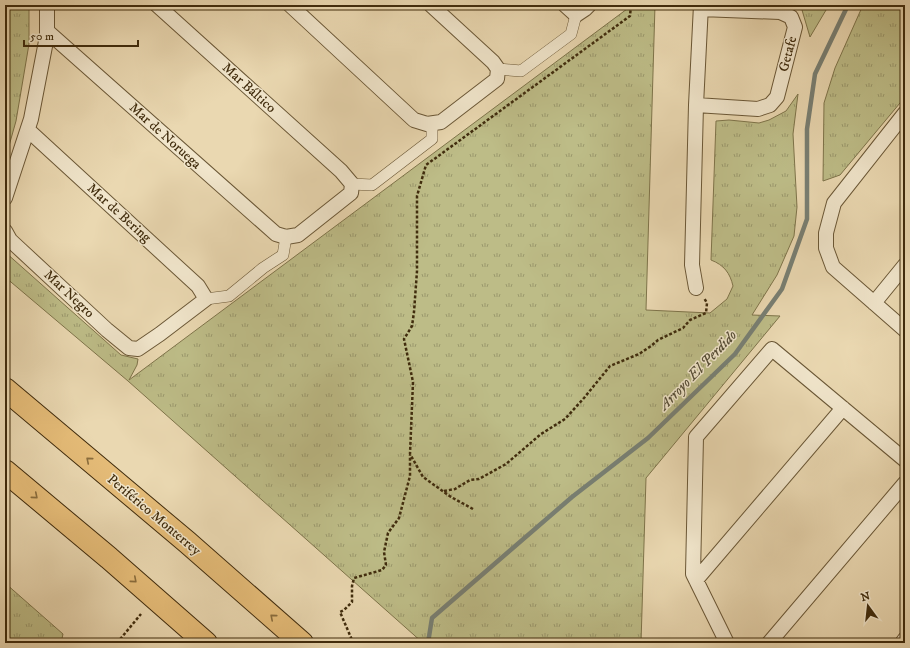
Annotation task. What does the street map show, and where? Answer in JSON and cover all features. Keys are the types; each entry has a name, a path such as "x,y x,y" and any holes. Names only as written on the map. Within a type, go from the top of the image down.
{"highway":[{"name":"Periférico Monterrey","path":"5,389 187,542 302,643"},
{"path":"5,471 206,643"}],"street":[{"path":"5,198 31,119 47,31 47,5"},
{"name":"Mar Báltico","path":"157,5 341,171 352,184"},
{"path":"290,5 414,120 427,124 441,122 497,79 498,69 493,62 431,5"},
{"path":"565,5 576,16"},
{"path":"498,69 521,71 571,34 576,16 589,5"},
{"path":"696,288 692,265 696,105 701,7"},
{"name":"Getafe","path":"696,105 758,109 770,105 777,97 795,28 791,17 780,12 701,7"},
{"name":"Mar de Noruega","path":"47,31 276,234 286,237"},
{"path":"905,112 834,203 826,233 826,248 833,267 905,330"},
{"path":"206,299 229,296 263,268 283,255 286,237 298,235 351,193 352,184 372,186 432,139 432,123"},
{"name":"Mar de Bering","path":"28,130 198,286 206,299"},
{"name":"Mar Negro","path":"5,230 10,240 107,330 129,348 138,349 206,299"},
{"path":"874,302 905,266"},
{"path":"727,643 693,574 696,437 772,349 905,460"},
{"path":"696,580 843,408"},
{"path":"769,643 905,483"},
{"path":"902,643 905,640"}],"path":[{"path":"355,643 352,640 340,612 352,602 352,586 354,578 382,570 386,565 384,552 388,533 399,518 410,476 412,382 404,339 412,326 414,312 418,271 417,196 426,165 630,16 631,5"},
{"path":"444,491 455,488 470,480 478,479 506,464 541,434 565,419 610,366 639,354 658,340 683,328 690,320 706,313 707,303 696,288"},
{"path":"410,454 423,477 451,497 473,509"},
{"path":"117,643 141,614"},
{"path":"120,640 168,641"}],"green space":[{"path":"5,5 29,5 29,44 16,121 5,160"},
{"path":"627,5 655,5 646,310 710,313 727,299 733,286 730,277 723,267 711,260 716,121 729,120 759,123 769,120 786,111 798,94 793,134 797,207 794,236 777,275 752,315 780,316 646,478 641,643 423,643 128,381 5,277 5,252 121,355 138,359 137,365 129,380 627,9"},
{"path":"803,5 829,5 810,37 802,10"},
{"path":"863,5 905,5 905,97 840,175 823,181 824,103 835,68"},
{"path":"5,583 63,634 61,643 5,643"}],"waterway":[{"name":"Arroyo El Perdido","path":"428,643 432,618 572,497 648,438 735,354 782,289 807,219 807,129 815,74 848,5"}]}
